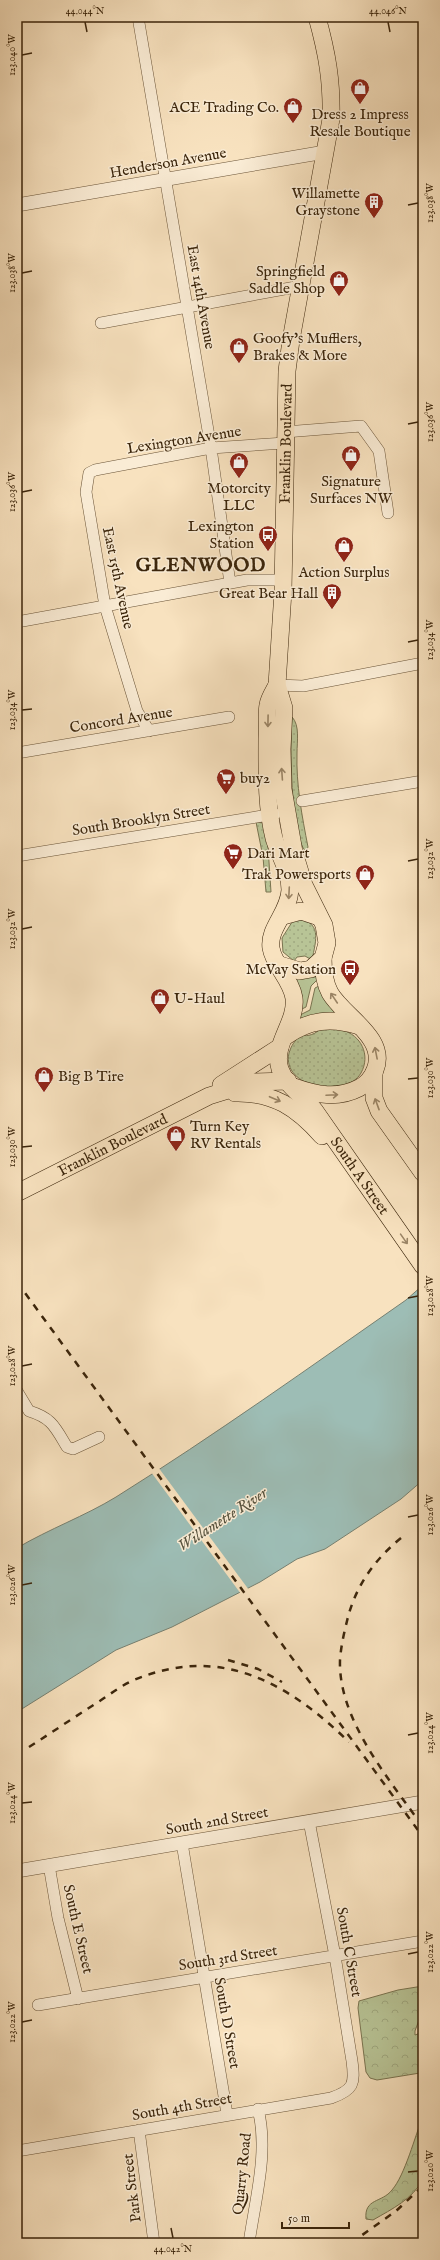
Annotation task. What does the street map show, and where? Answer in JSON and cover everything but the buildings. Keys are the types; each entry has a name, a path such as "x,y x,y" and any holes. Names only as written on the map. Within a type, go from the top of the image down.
{"main road":[{"name":"Franklin Boulevard","path":"209,1096 254,1082 291,1084 323,1095 343,1094 363,1086 374,1073 378,1060 376,1048 370,1038 331,994 324,975 323,958 327,935 301,877 278,814 267,766 268,705 277,685 283,580 287,371 331,119 332,88 327,52 317,17"},
{"name":"Franklin Boulevard","path":"278,814 274,839 289,882 288,901 283,916 274,930 271,941 272,952 288,980 294,997 292,1020 283,1042 279,1061 291,1084"},
{"path":"283,916 300,911 318,917"},
{"path":"280,965 294,970 306,971 315,967 323,958"},
{"name":"Franklin Boulevard","path":"17,1193 209,1096 283,1042 301,1026 319,1021 340,1021 360,1026"},
{"path":"374,1073 375,1100 379,1111 423,1173"},
{"name":"South A Street","path":"291,1084 314,1110 423,1266"},
{"path":"209,1096 257,1094 281,1102 312,1124 358,1174"}],"street":[{"name":"East 14th Avenue","path":"138,17 211,448 230,583"},
{"name":"Henderson Avenue","path":"17,205 325,152"},
{"path":"101,323 301,286"},
{"name":"Lexington Avenue","path":"89,473 95,470 211,448 361,426 379,451 388,513"},
{"name":"East 15th Avenue","path":"89,473 86,480 86,492 105,606 137,711 149,730"},
{"path":"17,622 247,580 283,580"},
{"path":"277,685 303,686 423,663"},
{"name":"Concord Avenue","path":"17,753 230,717"},
{"path":"302,801 423,781"},
{"name":"South Brooklyn Street","path":"17,856 278,814"},
{"path":"17,1391 29,1411 44,1416 53,1423 67,1447 73,1449 99,1437"},
{"name":"South 2nd Street","path":"17,1871 423,1802"},
{"name":"South C Street","path":"309,1821 335,1956 354,2076 353,2084 350,2088"},
{"name":"South D Street","path":"182,1843 227,2114"},
{"name":"South E Street","path":"49,1866 59,1925 78,1999"},
{"name":"South 3rd Street","path":"38,2005 423,1941"},
{"name":"South 4th Street","path":"17,2151 227,2114 331,2098 342,2094 350,2088"},
{"name":"Quarry Road","path":"249,2243 263,2145 262,2123 258,2109"},
{"name":"Park Street","path":"139,2130 154,2243"}],"green space":[{"path":"292,717 295,720 297,729 297,777 308,847 306,852 301,843 294,809 291,766"},
{"path":"256,822 263,823 267,832 271,892 266,892 263,857"},
{"path":"294,919 303,920 310,923 313,927 316,939 312,960 305,956 297,957 294,961 283,952 282,938"},
{"path":"316,972 317,980 311,986 306,1007 300,1010 294,976"},
{"path":"319,986 338,1014 299,1020 300,1015 310,1010 315,988"},
{"path":"321,1028 334,1028 342,1030 354,1036 359,1041 364,1053 364,1066 361,1073 353,1081 342,1086 316,1086 304,1082 295,1075 289,1065 289,1053 292,1046 301,1035 306,1036 312,1034"},
{"path":"423,1986 423,2009 415,2035 423,2032 423,2075 420,2073 377,2080 370,2078 366,2072 358,2008 359,2001 398,1990"},
{"path":"423,2116 423,2179 414,2192 401,2203 373,2220 366,2219 368,2207 388,2194 397,2183"}],"water":[{"name":"Willamette River","path":"423,1285 423,1480 401,1499 325,1549 297,1559 260,1582 172,1627 116,1650 17,1712 17,1548 116,1497 226,1425 406,1300"}],"pier":[{"path":"158,1467 249,1590 241,1594 151,1472"}],"railway":[{"path":"17,1282 423,1837"},
{"path":"401,1538 382,1555 360,1586 347,1621 340,1660 342,1682 347,1705 357,1727 368,1748 423,1827"},
{"path":"228,1660 258,1669 282,1682"},
{"path":"29,1747 129,1682 165,1670 195,1666 223,1668 250,1675 276,1687 301,1702 349,1742"},
{"path":"351,2243 396,2211 423,2186"}],"place":[{"name":"Dress 2 Impress Resale Boutique","path":"360,105"},
{"name":"ACE Trading Co.","path":"293,124"},
{"name":"Willamette Graystone","path":"374,219"},
{"name":"Springfield Saddle Shop","path":"339,297"},
{"name":"Goofy's Mufflers, Brakes & More","path":"239,364"},
{"name":"Signature Surfaces NW","path":"351,472"},
{"name":"Motorcity LLC","path":"239,479"},
{"name":"Lexington Station","path":"268,552"},
{"name":"Action Surplus","path":"344,563"},
{"name":"Great Bear Hall","path":"332,610"},
{"name":"buy2","path":"226,795"},
{"name":"Dari Mart","path":"233,870"},
{"name":"Trak Powersports","path":"365,891"},
{"name":"McVay Station","path":"350,986"},
{"name":"U-Haul","path":"160,1015"},
{"name":"Big B Tire","path":"44,1093"},
{"name":"Turn Key RV Rentals","path":"176,1152"}],"district":[{"name":"GLENWOOD","path":"201,566"}]}
